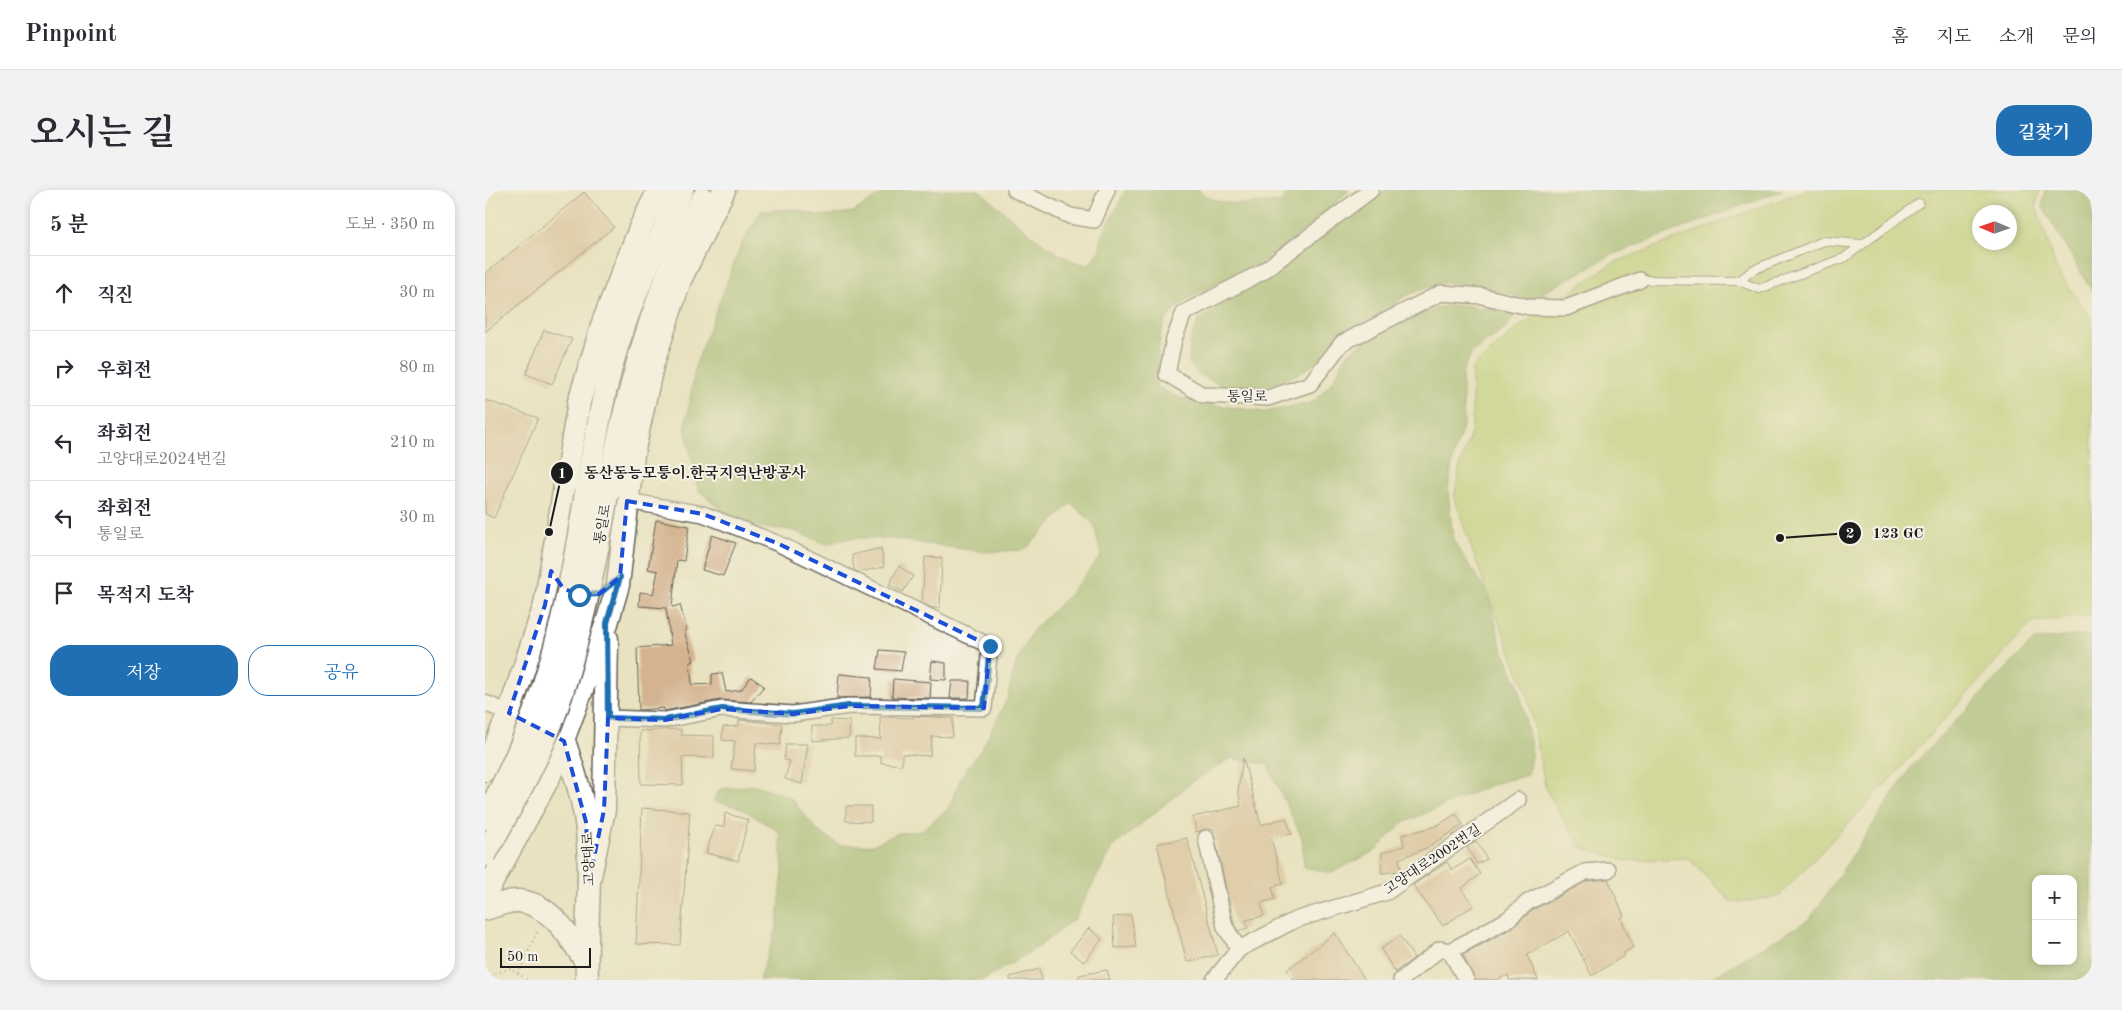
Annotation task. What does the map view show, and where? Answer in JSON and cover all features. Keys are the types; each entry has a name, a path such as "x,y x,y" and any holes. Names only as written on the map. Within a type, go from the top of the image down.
{"main road":[{"path":"485,770 509,713 545,605 579,402 604,320 641,226 659,190"},
{"name":"통일로","path":"485,818 524,742 549,674 576,560 598,426 614,358 647,264 682,190"},
{"name":"통일로","path":"485,855 518,793 555,712 588,602 617,440 635,366 667,272 708,190"},
{"path":"485,895 549,777 565,740 607,623 620,577 633,454 652,366 680,280 724,190"},
{"path":"551,572 563,588 579,595 599,594 620,577"},
{"path":"589,881 605,810 608,718 607,623"},
{"path":"509,713 565,740"},
{"name":"고양대로","path":"565,740 576,775 586,822 589,881 586,971"},
{"path":"485,909 518,901 529,904 546,913 566,930 586,971"}],"street":[{"path":"1015,190 1070,216 1094,220 1107,190"},
{"name":"통일로","path":"1371,190 1262,272 1184,313 1174,339 1167,374 1203,395 1268,398 1310,384 1342,343 1441,293 1482,296 1529,307 1566,308 1640,280"},
{"name":"통일로","path":"608,718 665,720 722,709 793,714 849,706 984,708 990,646 779,544 703,514 627,501"},
{"path":"485,703 509,713"},
{"name":"고양대로2002번길","path":"1214,980 1239,948 1295,920 1387,892 1518,800"},
{"path":"1206,838 1225,927 1239,948"},
{"path":"1401,980 1440,949 1450,951 1507,920 1528,902 1585,872 1608,870"},
{"path":"1450,951 1466,980"}],"lane":[{"path":"1640,280 1739,281 1759,289 1843,258 1919,203"},
{"path":"1739,281 1753,270 1824,241 1861,244"}],"path":[{"path":"518,974 537,932"},
{"path":"488,980 493,974 511,968 527,980"}],"highlighted area":[{"path":"627,501 703,514 779,544 990,646 984,708 849,706 793,714 722,709 665,720 608,718 604,810 589,881 586,822 564,741 509,713 545,605 551,571 563,588 578,595 599,594 620,577"}],"green space":[{"path":"888,190 979,190 1047,246 1076,262 1089,265 1100,249 1101,238 1126,190 1199,190 1215,200 1250,204 1282,202 1290,190 1349,190 1278,251 1255,265 1197,294 1173,312 1165,322 1159,344 1156,386 1177,397 1208,404 1265,412 1313,402 1333,381 1347,354 1364,342 1401,323 1440,307 1460,305 1516,312 1505,329 1472,352 1462,372 1464,423 1453,459 1448,489 1453,540 1488,594 1501,645 1518,685 1532,749 1528,775 1496,783 1403,823 1375,851 1331,873 1304,867 1302,838 1267,764 1231,758 1192,782 1112,848 1075,918 1037,948 983,980 759,980 777,927 783,869 779,832 741,808 713,801 720,789 756,785 790,797 818,831 840,845 873,845 898,833 921,831 948,809 962,775 983,747 1007,699 1017,660 1033,630 1067,597 1101,556 1094,524 1071,503 1025,550 984,552 893,539 851,538 826,544 791,530 741,526 698,490 685,427 696,364 741,245 761,211 794,209 820,216 853,212"},
{"path":"1385,190 1783,190 1611,255 1529,301 1510,294 1455,283 1441,283 1405,296 1380,314 1349,329 1315,364 1296,375 1267,386 1226,387 1198,374 1189,362 1190,341 1199,320 1299,254"},
{"path":"1806,190 2039,190 2036,206 2057,271 2092,319 2092,615 2032,622 1883,787 1778,897 1732,903 1688,858 1627,861 1580,847 1546,790 1528,697 1482,578 1454,498 1460,465 1472,431 1472,368 1519,327 1613,263"},
{"path":"2045,190 2092,190 2092,291 2042,206"},
{"path":"2092,634 2092,980 1708,980 1810,919 1912,766 2034,640"}],"building":[{"path":"584,192 614,227 485,332 485,274"},
{"path":"544,330 572,339 552,384 526,374"},
{"path":"485,400 538,418 494,518 485,514"},
{"path":"656,520 689,526 684,561 677,560 672,607 680,605 687,630 684,631 694,661 690,662 692,685 712,684 712,674 722,673 726,692 741,690 751,677 764,686 751,702 720,700 664,711 664,708 639,710 637,648 671,645 666,608 639,606 640,592 653,594 658,571 648,569"},
{"path":"712,535 736,543 723,576 702,570"},
{"path":"881,548 884,567 858,572 854,570 852,555"},
{"path":"925,557 942,558 940,608 932,608 922,603"},
{"path":"899,566 913,576 903,592 889,585"},
{"path":"880,650 904,652 901,671 877,669"},
{"path":"932,661 946,663 946,680 930,679"},
{"path":"839,674 872,677 871,697 837,698"},
{"path":"893,679 931,682 930,698 892,697"},
{"path":"952,681 970,681 969,698 950,698"},
{"path":"914,716 953,718 952,737 932,736 930,756 902,754 902,765 881,763 881,756 855,756 855,738 881,739 880,717 913,718"},
{"path":"739,720 782,724 780,745 756,743 754,771 731,769 735,741 722,740 723,727 739,726"},
{"path":"831,720 850,721 849,738 812,741 812,726 831,726"},
{"path":"681,729 681,735 714,736 714,758 682,757 683,785 641,784 640,731"},
{"path":"786,744 808,744 802,784 785,779 790,761 784,760"},
{"path":"1243,758 1261,825 1286,818 1292,834 1271,838 1283,884 1272,887 1275,899 1261,903 1264,916 1246,920 1248,928 1238,931 1234,923 1213,829 1196,832 1193,817 1241,806 1238,790"},
{"path":"846,806 871,806 871,822 846,821"},
{"path":"642,808 690,812 680,945 636,944"},
{"path":"725,813 748,820 738,861 706,853 715,826 724,827"},
{"path":"1456,814 1463,825 1426,848 1399,859 1401,871 1381,873 1382,853 1404,846 1402,835 1436,826"},
{"path":"1187,838 1218,955 1187,962 1157,844"},
{"path":"1476,841 1487,859 1477,864 1467,847"},
{"path":"1470,859 1480,874 1461,889 1474,905 1443,926 1413,885 1447,862 1452,870"},
{"path":"1608,879 1624,916 1621,918 1633,947 1624,953 1625,955 1592,976 1569,931 1527,955 1538,980 1509,980 1508,975 1497,980 1475,980 1463,955 1512,928 1533,910 1588,881"},
{"path":"1131,915 1136,947 1115,948 1113,917"},
{"path":"1089,928 1102,939 1084,962 1070,951"},
{"path":"1335,933 1365,980 1294,980 1287,970"},
{"path":"1400,936 1414,958 1395,972 1381,949"},
{"path":"1039,969 1042,980 1010,980 1010,977"},
{"path":"1107,970 1110,980 1079,980 1079,975"}],"place":[{"name":"동산동능모퉁이.한국지역난방공사","path":"549,532"},
{"name":"123 GC","path":"1780,538"}],"route":[{"path":"579,595 599,594 620,577 607,623 608,718 665,720 722,709 793,714 849,706 984,708 990,646"}]}
